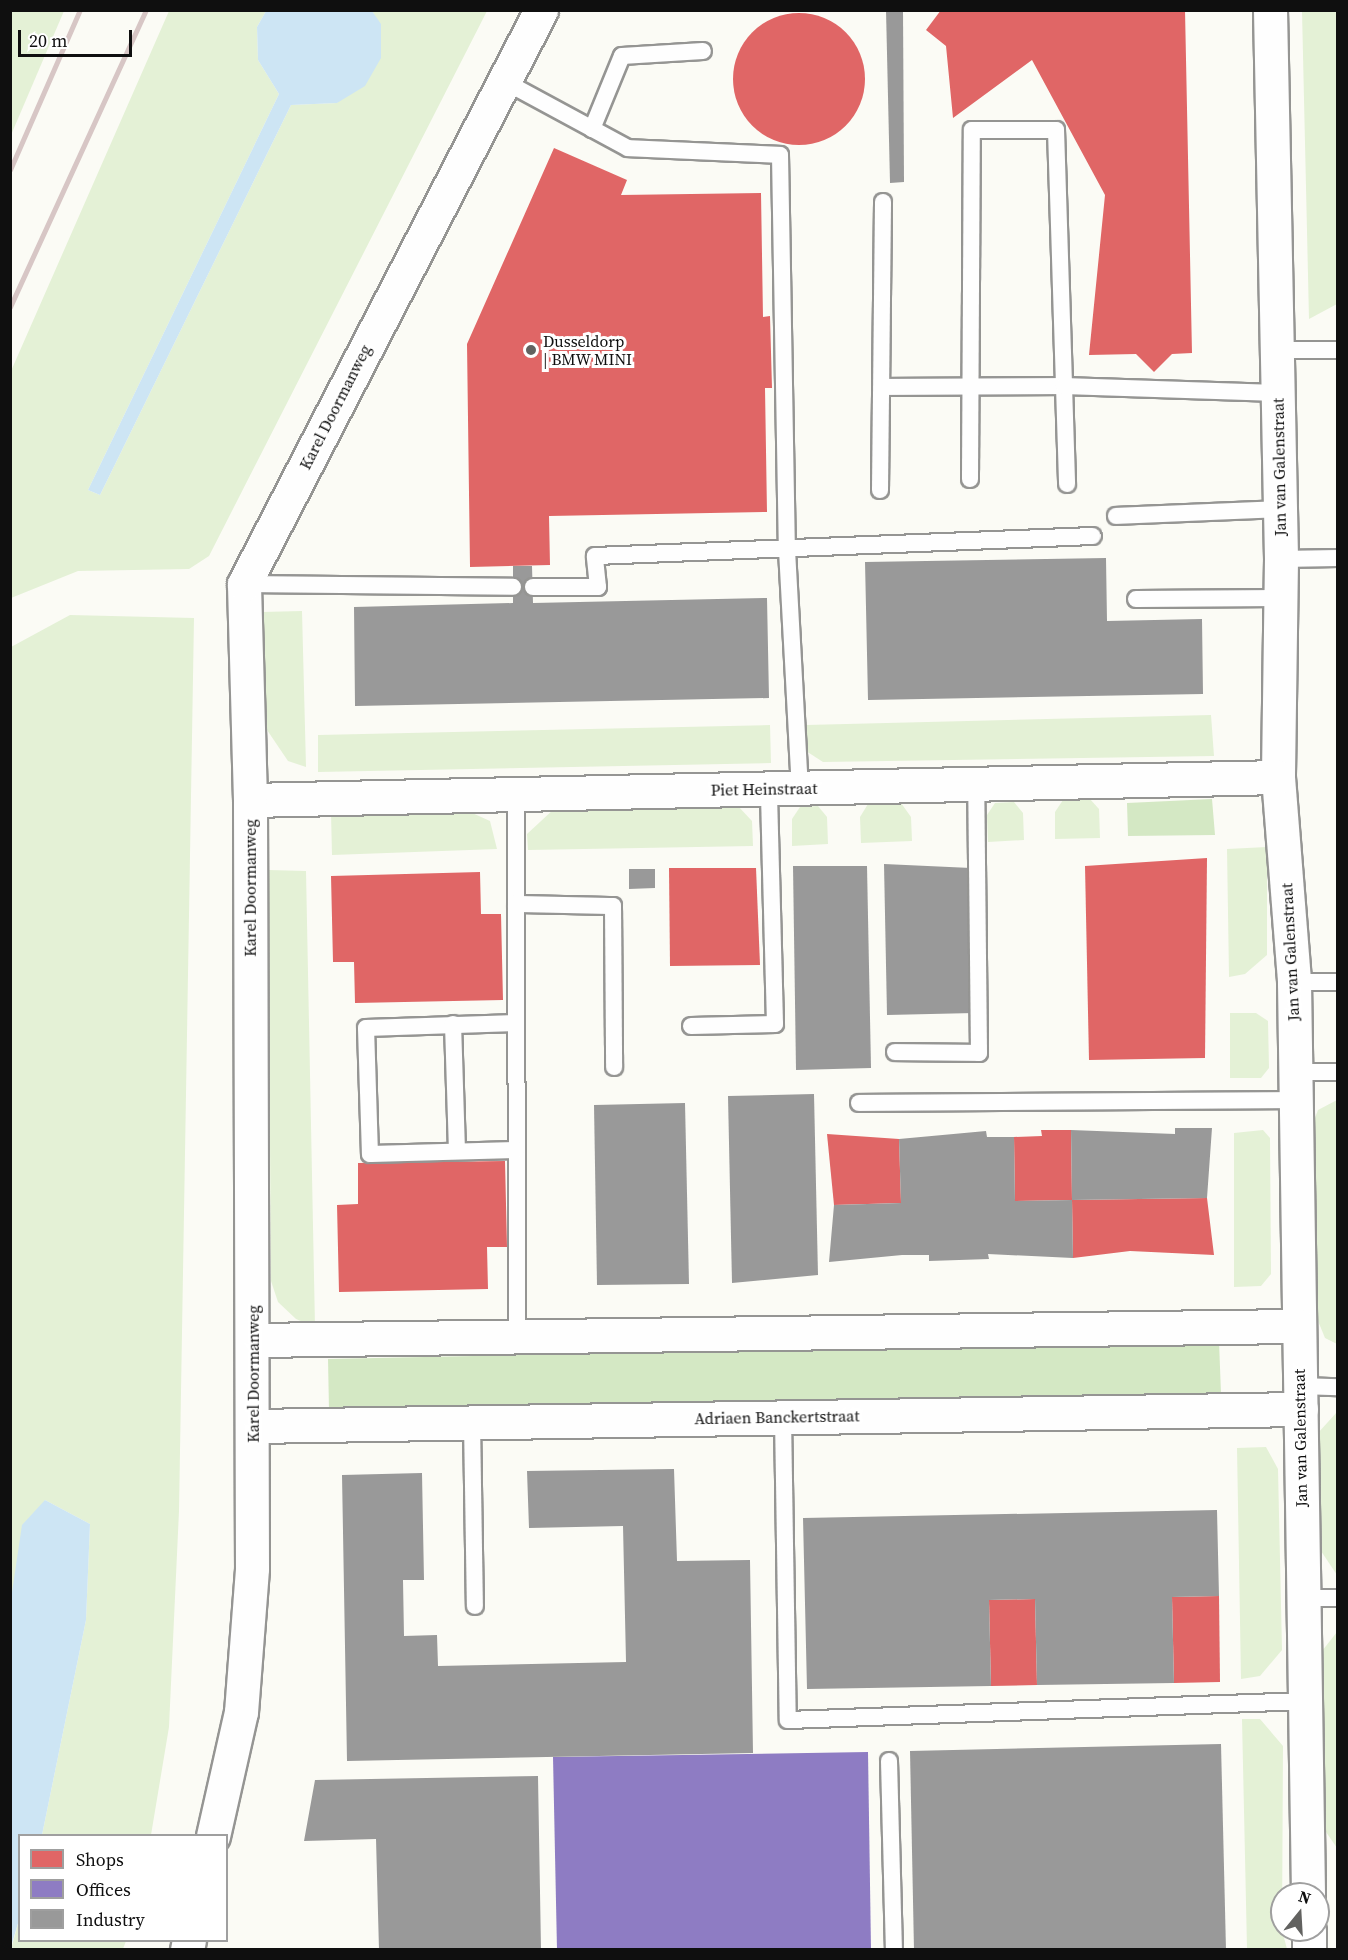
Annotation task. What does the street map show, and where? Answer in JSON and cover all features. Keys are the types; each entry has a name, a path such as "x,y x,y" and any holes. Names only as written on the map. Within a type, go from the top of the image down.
{"street":[{"name":"Karel Doormanweg","path":"213,1834 241,1712 252,1568 250,800 244,584 502,80 541,10"},
{"name":"Jan van Galenstraat","path":"1270,10 1281,559 1278,777 1294,982 1301,1598 1308,1882"},
{"name":"Piet Heinstraat","path":"250,800 1278,777"},
{"path":"253,1340 517,1340 1299,1326"},
{"name":"Adriaen Banckertstraat","path":"253,1426 783,1416 1300,1398"}],"lane":[{"path":"592,129 622,56 703,51"},
{"path":"502,80 628,148 780,155 787,550 784,788 774,1024 691,1026"},
{"path":"970,479 972,130 1056,130 1067,484"},
{"path":"880,490 883,202"},
{"path":"1277,350 1338,350"},
{"path":"882,387 1064,386 1277,393"},
{"path":"1116,516 1280,509"},
{"path":"532,587 598,587 595,556 1093,536"},
{"path":"1281,559 1338,558"},
{"path":"244,584 513,587"},
{"path":"1136,599 1280,598"},
{"path":"895,1052 978,1053 976,784"},
{"path":"516,794 517,1340"},
{"path":"516,904 613,906 614,1067"},
{"path":"1294,982 1338,982"},
{"path":"516,1023 366,1028 369,1154 516,1150"},
{"path":"453,1024 457,1151"},
{"path":"859,1103 1294,1086 1338,1072"},
{"path":"1300,1398 1338,1387"},
{"path":"783,1416 788,1720 1305,1701"},
{"path":"472,1422 475,1606"},
{"path":"1301,1598 1338,1598"},
{"path":"888,1761 894,1950"}],"green space":[{"path":"10,11 64,11 11,135"},
{"path":"169,11 266,11 257,27 258,60 279,94 88,490 100,495 291,105 337,103 380,25 372,11 487,11 209,556 189,569 78,571 11,598 11,371"},
{"path":"1302,11 1338,11 1337,304 1309,319"},
{"path":"302,611 306,767 288,761 265,727 262,612"},
{"path":"70,615 194,618 179,1511 169,1727 151,1834 42,1834 86,1620 90,1524 45,1500 11,1599 11,647"},
{"path":"1211,715 1214,756 823,762 806,751 806,725"},
{"path":"770,725 771,763 318,772 318,735"},
{"path":"1089,798 1099,809 1100,838 1055,839 1055,812 1063,800"},
{"path":"1212,799 1215,835 1128,836 1127,803"},
{"path":"1014,802 1023,813 1024,840 988,842 987,815 995,803"},
{"path":"901,803 911,817 912,841 861,843 860,817 868,804"},
{"path":"737,805 752,821 753,846 528,850 527,834 554,809"},
{"path":"818,806 827,817 828,844 792,846 792,819 800,807"},
{"path":"470,812 490,821 497,849 332,855 331,813"},
{"path":"1267,847 1267,955 1245,974 1229,977 1227,849"},
{"path":"268,870 306,871 315,1327 296,1319 278,1302 271,1281"},
{"path":"1230,1013 1256,1013 1268,1021 1269,1068 1261,1078 1230,1078"},
{"path":"1338,1100 1337,1344 1325,1338 1316,1316 1313,1123 1318,1110"},
{"path":"1263,1130 1270,1138 1271,1274 1261,1286 1234,1287 1234,1133"},
{"path":"1219,1341 1221,1394 329,1410 328,1359"},
{"path":"1337,1412 1337,1575 1321,1551 1318,1433"},
{"path":"1266,1447 1278,1469 1282,1650 1260,1676 1241,1679 1237,1448"},
{"path":"1337,1632 1337,1848 1326,1832 1322,1651"},
{"path":"1242,1719 1260,1719 1283,1746 1282,1882 1270,1882 1270,1942 1285,1942 1287,1949 1247,1949"},
{"path":"18,1924 18,1942 126,1942 123,1949 11,1949"}],"water":[{"path":"266,11 372,11 381,24 381,58 365,86 337,103 291,105 100,495 88,490 279,94 258,60 257,27"},
{"path":"45,1500 90,1524 86,1620 42,1834 18,1834 18,1923 11,1947 11,1599 22,1525"}],"building: Shops":[{"path":"941,10 1185,10 1192,353 1172,354 1154,372 1136,354 1089,355 1105,195 1032,60 953,118 946,46 926,30"},
{"path":"799,13 824,18 845,33 860,54 865,79 860,104 845,125 824,140 799,145 774,140 753,125 738,104 733,79 738,54 753,33 774,18"},
{"path":"554,148 627,180 621,195 761,193 763,317 770,316 772,388 765,388 767,512 549,516 550,565 470,567 467,344"},
{"path":"1207,858 1205,1058 1089,1060 1085,866"},
{"path":"669,868 756,868 760,965 670,966"},
{"path":"480,872 481,914 501,914 503,1000 355,1003 354,962 333,962 331,876"},
{"path":"1041,1130 1071,1130 1072,1200 1015,1201 1014,1137 1042,1136"},
{"path":"827,1134 899,1139 901,1203 834,1205"},
{"path":"505,1161 507,1247 487,1247 488,1289 339,1292 337,1205 358,1204 358,1163"},
{"path":"1207,1198 1214,1255 1130,1251 1073,1258 1072,1200"},
{"path":"1219,1596 1220,1682 1174,1683 1172,1597"},
{"path":"1035,1599 1037,1685 991,1686 989,1600"}],"building: Offices":[{"path":"868,1752 871,1950 557,1950 553,1757"}],"building: Industry":[{"path":"886,10 903,10 904,182 890,183"},
{"path":"1106,558 1107,621 1202,619 1203,694 868,700 865,562"},
{"path":"513,566 532,566 533,603 767,598 769,698 355,706 354,607 513,603"},
{"path":"884,864 971,868 974,1013 887,1015"},
{"path":"793,866 867,866 871,1068 796,1070"},
{"path":"629,869 655,869 655,888 629,889"},
{"path":"814,1094 818,1275 732,1283 728,1096"},
{"path":"685,1103 689,1284 597,1285 594,1105"},
{"path":"1175,1128 1212,1128 1207,1198 1072,1200 1071,1130 1175,1134"},
{"path":"986,1131 987,1137 1014,1137 1015,1201 1072,1200 1073,1258 988,1254 989,1259 929,1261 929,1255 902,1255 829,1262 834,1205 901,1203 899,1139"},
{"path":"674,1469 677,1561 750,1560 753,1753 347,1761 342,1475 422,1473 424,1580 403,1580 404,1636 437,1635 438,1666 626,1662 623,1526 529,1528 527,1471"},
{"path":"1217,1510 1219,1596 1172,1597 1174,1683 1037,1685 1035,1599 989,1600 991,1686 807,1689 803,1518"},
{"path":"1221,1744 1226,1950 914,1950 910,1751"},
{"path":"538,1776 541,1950 379,1950 376,1839 304,1841 315,1780"}],"railway":[{"path":"10,170 80,10"},
{"path":"10,307 146,10"}],"place":[{"name":"Dusseldorp | BMW MINI","path":"531,350"}]}
